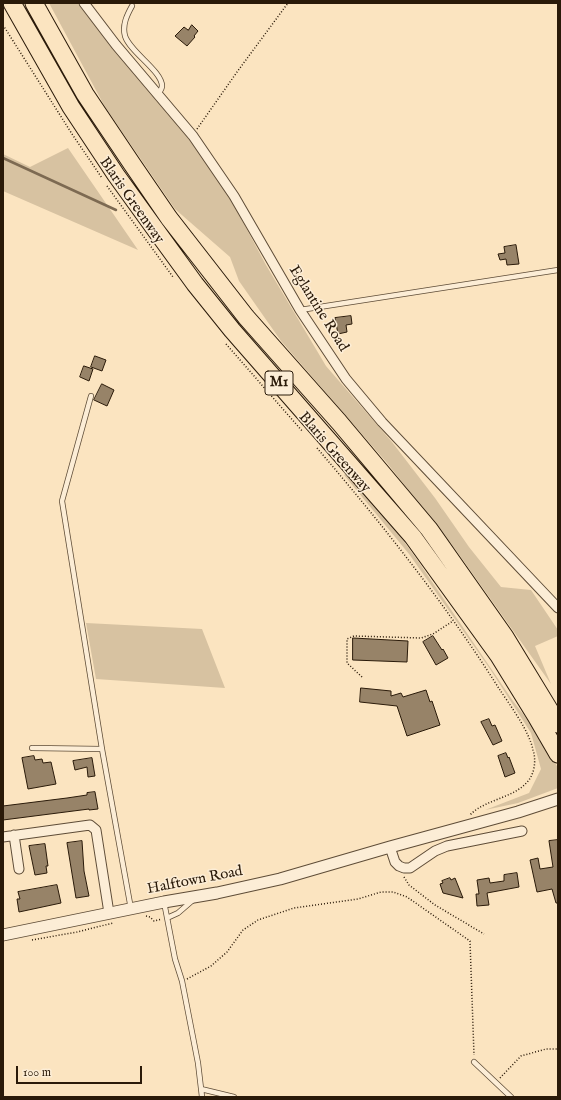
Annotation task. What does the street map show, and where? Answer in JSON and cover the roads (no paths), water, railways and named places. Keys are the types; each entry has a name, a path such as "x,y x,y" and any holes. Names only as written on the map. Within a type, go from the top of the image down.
{"highway":[{"name":"M1","path":"12,3 71,107 116,175 155,229 195,284 232,330 413,536 499,656 558,754"},
{"name":"M1","path":"34,3 85,94 169,218 246,317 339,422 429,529 505,637 558,724"}],"street":[{"name":"Eglantine Road","path":"84,3 116,45 193,136 234,196 300,310 346,379 382,422 558,608"},
{"name":"Halftown Road","path":"3,935 112,918 131,909 280,879 553,801"},
{"path":"3,837 90,825 96,830 112,918"},
{"path":"390,847 395,862 404,868 410,868 447,846 522,831"},
{"path":"14,835 19,869"}],"lane":[{"path":"132,6 125,19 125,35 129,44 160,78 162,88 158,94"},
{"path":"300,310 558,270"},
{"path":"90,396 62,501 102,749 131,909"},
{"path":"32,748 102,749"},
{"path":"167,918 178,913 197,896"},
{"path":"164,902 175,959 182,981 202,1097"},
{"path":"474,1062 511,1097"},
{"path":"201,1089 234,1097"}],"waterway":[{"path":"3,158 116,210"}]}
